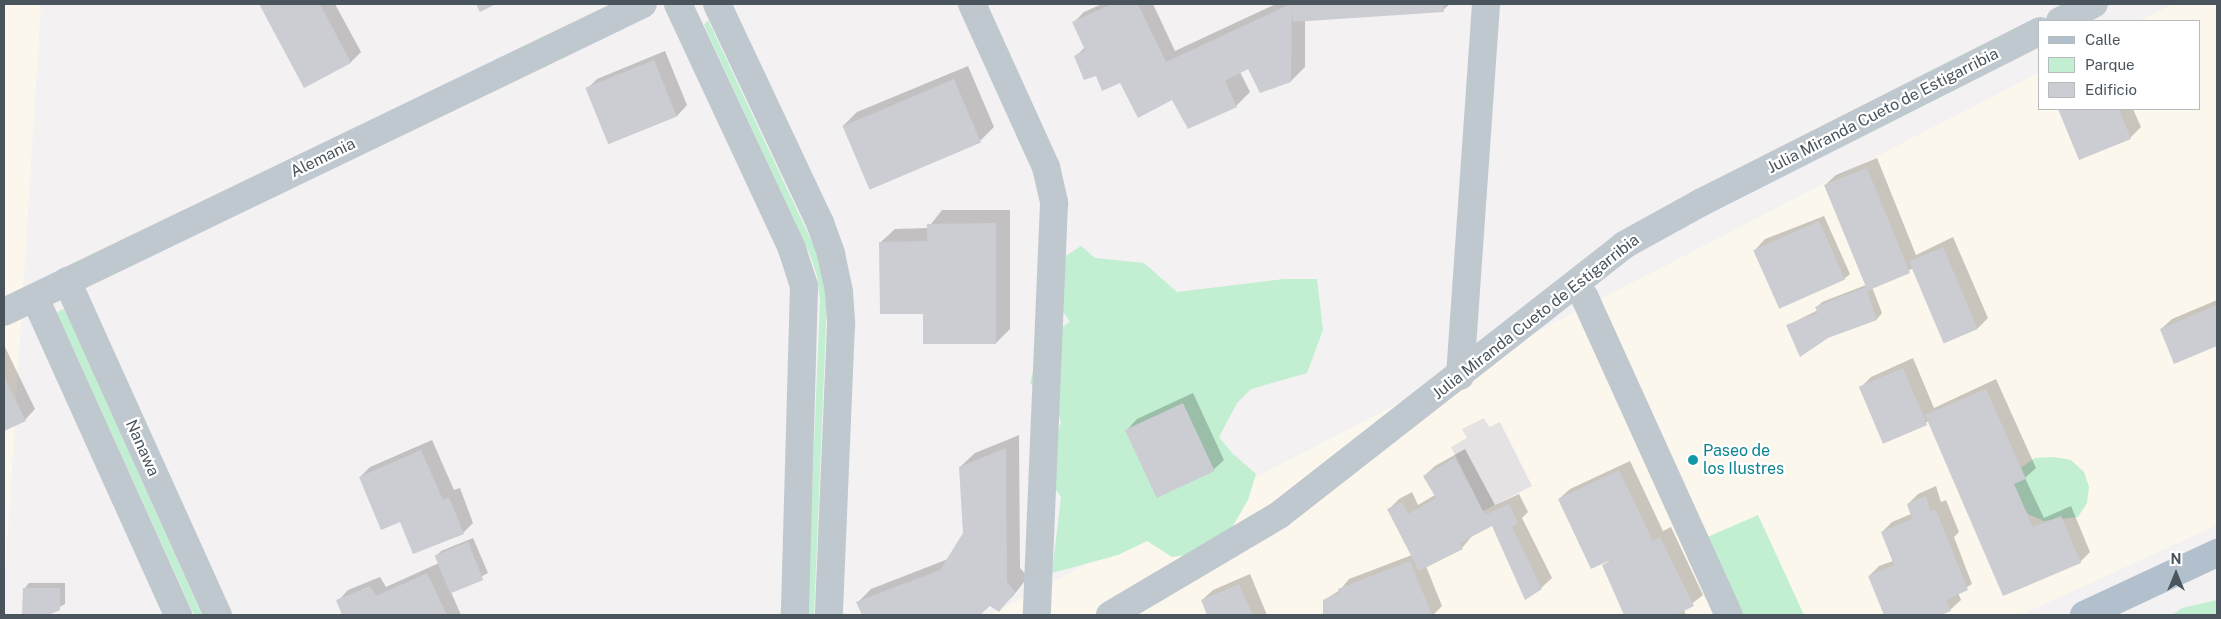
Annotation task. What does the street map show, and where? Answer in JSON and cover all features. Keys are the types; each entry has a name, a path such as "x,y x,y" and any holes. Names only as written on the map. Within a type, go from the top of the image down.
{"main road":[{"path":"2084,615 2217,552"}],"street":[{"name":"Alemania","path":"4,312 643,4"},
{"path":"678,4 792,249 804,286 795,615"},
{"path":"717,4 820,223 831,254 839,292 841,324 829,615"},
{"path":"972,4 1046,167 1054,203 1037,615"},
{"path":"1460,376 1486,4"},
{"path":"2062,20 2094,4"},
{"name":"Julia Miranda Cueto de Estigarribia","path":"1110,615 1279,514 1460,376 1624,245 1702,202 2038,32"},
{"name":"Nanawa","path":"67,282 218,615"},
{"path":"1575,284 1585,298 1728,615"},
{"path":"35,298 178,615"}],"shaded area":[{"path":"4,4 41,4 4,596"},
{"path":"2173,4 2217,4 2217,525 2021,615 989,615 2038,73 2038,110 2201,110 2201,20 2141,20"},
{"path":"1484,418 1489,427 1500,422 1532,486 1483,511 1451,447 1467,438 1462,429"}],"green space":[{"path":"708,20 817,253 827,301 814,615 807,615 820,300 817,276 810,255 704,25"},
{"path":"1081,246 1095,258 1144,263 1177,292 1284,279 1317,279 1323,330 1307,373 1251,389 1237,403 1219,437 1232,453 1256,474 1248,500 1219,550 1172,557 1147,541 1118,555 1052,573 1061,497 1041,468 1061,423 1057,409 1030,383 1041,341 1070,322 1038,274"},
{"path":"62,309 65,310 202,615 194,615 57,313"},
{"path":"2053,457 2071,460 2084,472 2089,487 2087,503 2078,517 2044,521 2028,514 2016,502 2014,484 2019,469 2035,458"},
{"path":"1758,515 1804,615 1740,615 1705,538"},
{"path":"2217,600 2217,615 2172,615 2182,608"}],"building":[{"path":"259,4 320,4 351,63 304,88"},
{"path":"476,4 496,4 480,12"},
{"path":"1112,4 1138,4 1166,62 1290,4 1443,4 1444,12 1293,22 1292,8 1291,82 1260,93 1248,69 1225,81 1237,107 1188,129 1172,100 1138,118 1120,83 1102,91 1096,76 1084,80 1074,56 1085,50 1072,22"},
{"path":"654,60 677,117 608,144 585,88"},
{"path":"954,79 981,143 870,190 843,126"},
{"path":"2058,110 2119,110 2131,139 2079,160"},
{"path":"1867,168 1910,273 1867,291 1877,320 1828,338 1800,357 1786,325 1818,313 1815,307 1866,287 1824,185"},
{"path":"1819,221 1845,279 1779,309 1753,250"},
{"path":"996,223 996,344 923,344 923,314 880,314 879,242 927,241 927,224"},
{"path":"1943,247 1978,329 1944,343 1909,261"},
{"path":"2217,305 2217,346 2174,364 2160,329"},
{"path":"1903,368 1927,425 1883,444 1859,387"},
{"path":"4,376 26,421 4,431"},
{"path":"1986,389 2026,479 2014,484 2033,527 2061,516 2081,563 2003,596 1925,415"},
{"path":"1183,403 1215,471 1157,498 1125,430"},
{"path":"1006,448 1007,582 1015,592 999,612 990,606 980,615 862,615 856,602 940,570 963,533 959,467"},
{"path":"421,450 443,500 449,497 464,534 413,554 400,522 381,530 359,477"},
{"path":"1455,458 1485,515 1509,504 1518,523 1512,527 1542,589 1525,600 1492,526 1460,543 1463,549 1419,571 1387,509 1402,502 1408,514 1436,498 1423,476"},
{"path":"1619,470 1653,541 1660,537 1694,606 1676,615 1624,615 1602,565 1626,553 1591,569 1558,499"},
{"path":"1926,496 1930,511 1936,510 1968,590 1946,600 1951,611 1941,615 1884,615 1868,576 1894,565 1881,532 1912,519 1907,504"},
{"path":"468,542 483,580 450,594 435,555"},
{"path":"1410,561 1432,615 1323,615 1323,600 1339,593 1338,589"},
{"path":"427,573 447,615 342,615 336,600 370,586 376,596"},
{"path":"1239,584 1253,615 1207,615 1201,600"},
{"path":"23,588 60,588 60,610 49,615 22,615"}],"place":[{"name":"Paseo de los Ilustres","path":"1693,460"}]}
